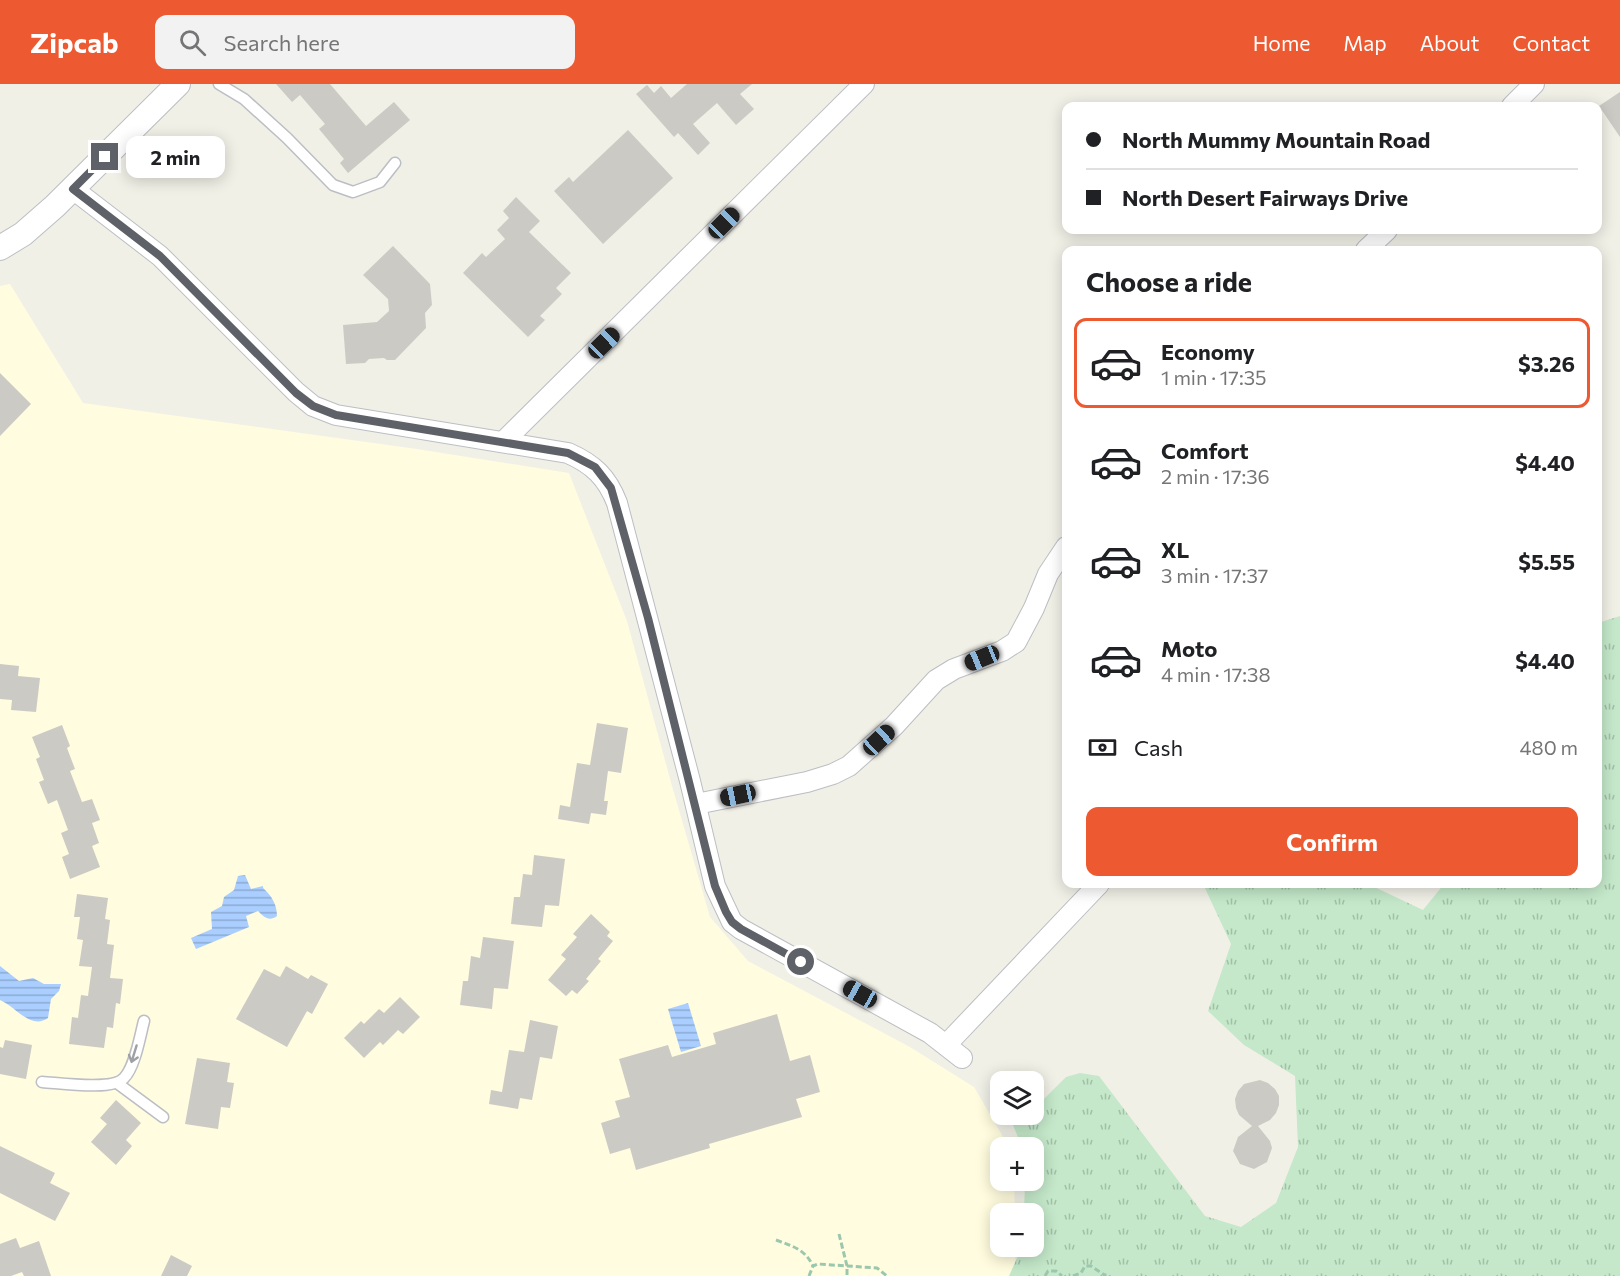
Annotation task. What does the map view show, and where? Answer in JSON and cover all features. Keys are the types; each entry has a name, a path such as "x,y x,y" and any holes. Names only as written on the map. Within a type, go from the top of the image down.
{"street":[{"path":"0,248 23,234 73,189 178,84"},
{"path":"504,441 864,84"},
{"path":"1516,102 1534,84"},
{"path":"73,189 160,256 274,372 313,406 336,415 568,453 595,467 611,488 633,561 715,886 732,922 751,935 914,1023 962,1058"},
{"path":"1370,246 1383,234"},
{"path":"696,804 807,782 833,774 849,765 894,726 936,680 954,669 1002,651 1016,642 1034,608 1048,574 1062,553"},
{"path":"946,1045 1096,888"}],"lane":[{"path":"219,84 244,99 287,138 333,185 353,192 371,186 380,182 395,163"},
{"path":"42,1082 106,1085 124,1079 129,1071 144,1021"},
{"path":"117,1083 163,1117"}],"path":[{"path":"839,1234 847,1266 847,1276"},
{"path":"776,1240 807,1254 813,1266"},
{"path":"808,1276 813,1266 818,1263 877,1268 886,1276"},
{"path":"1073,1276 1081,1273 1084,1266 1090,1266 1106,1276"},
{"path":"1045,1276 1048,1271 1056,1271 1062,1276"}],"shaded area":[{"path":"10,284 83,403 417,449 569,473 627,621 710,917 748,961 910,1047 974,1087 990,1114 990,1125 996,1125 1003,1137 990,1137 990,1191 1014,1191 1015,1203 990,1203 990,1257 1015,1257 1016,1276 0,1276 0,286"}],"green space":[{"path":"1620,616 1620,1276 1009,1276 1018,1257 1044,1257 1044,1203 1024,1203 1025,1191 1044,1191 1044,1137 1018,1137 1013,1125 1044,1125 1044,1099 1066,1077 1080,1073 1099,1076 1205,1216 1241,1227 1276,1203 1298,1147 1295,1076 1244,1045 1208,1011 1231,944 1205,888 1376,888 1423,910 1441,888 1602,888 1602,622"}],"water":[{"path":"245,875 251,889 263,886 275,904 277,916 269,919 258,911 246,916 249,927 196,949 191,938 212,929 211,912 222,906 224,897 234,890 238,876"},
{"path":"0,966 19,981 33,978 44,984 61,984 59,991 51,999 48,1018 42,1021 30,1019 0,1000"},
{"path":"688,1003 701,1046 681,1052 668,1009"}],"building":[{"path":"276,84 330,84 366,126 394,102 410,120 348,173 340,163 344,159 319,129 325,124 300,95 292,102"},
{"path":"687,84 752,84 740,94 754,109 736,125 717,103 693,124 710,143 698,155 678,133 674,137 636,94 647,85 654,93 661,86 671,98"},
{"path":"1620,92 1620,137 1602,110 1602,104"},
{"path":"628,130 673,178 603,244 554,191 569,177 573,182"},
{"path":"516,197 540,221 529,232 571,273 556,288 562,294 540,316 545,320 528,337 463,273 482,253 486,257 505,239 497,230 509,218 503,211"},
{"path":"393,246 430,284 432,305 425,313 426,328 395,360 369,359 365,363 346,364 343,325 377,322 389,311 388,299 363,275"},
{"path":"0,373 31,404 0,436"},
{"path":"0,664 19,666 18,676 40,678 36,712 11,710 12,700 0,699"},
{"path":"597,723 628,728 621,773 608,771 604,801 608,801 606,815 591,813 589,824 558,819 560,805 570,807 577,763 590,765"},
{"path":"62,725 75,769 70,771 82,802 92,799 100,820 92,823 99,843 92,846 100,867 70,879 62,857 69,854 61,833 68,830 57,800 48,804 39,782 44,780 36,759 40,757 32,737"},
{"path":"534,855 565,859 559,906 545,905 542,927 511,924 514,897 520,897 523,874 532,875"},
{"path":"77,894 108,898 105,919 110,920 107,944 114,945 110,978 123,979 120,1004 116,1003 113,1028 107,1027 104,1048 69,1044 72,1017 78,1018 81,995 88,996 92,967 79,966 83,940 77,939 80,917 74,917"},
{"path":"591,914 610,932 607,936 613,941 598,959 601,961 586,979 589,981 577,994 572,990 566,996 548,980 566,959 561,955 577,937 573,934"},
{"path":"483,937 514,941 508,989 494,988 492,1009 460,1005 463,981 468,981 471,956 480,958"},
{"path":"286,966 308,979 311,975 328,984 312,1014 307,1011 287,1047 236,1019 264,969 280,977"},
{"path":"400,997 420,1017 403,1034 398,1030 383,1045 380,1042 364,1058 344,1038 361,1021 364,1024 379,1009 384,1013"},
{"path":"777,1014 790,1061 810,1055 820,1092 796,1099 802,1117 709,1144 710,1148 636,1170 630,1148 610,1154 601,1123 620,1117 615,1101 630,1097 619,1059 668,1045 672,1057 716,1044 713,1033"},
{"path":"530,1020 558,1026 552,1059 540,1057 532,1100 520,1098 518,1109 489,1104 491,1090 502,1092 509,1050 524,1052"},
{"path":"5,1040 32,1045 26,1079 0,1074 0,1047 3,1048"},
{"path":"197,1058 230,1063 227,1082 234,1083 230,1108 221,1107 218,1129 185,1124"},
{"path":"1260,1080 1275,1089 1279,1096 1279,1105 1270,1120 1258,1126 1270,1141 1272,1148 1267,1162 1254,1169 1240,1164 1233,1151 1238,1137 1252,1126 1239,1115 1235,1099 1244,1084"},
{"path":"116,1100 141,1123 126,1140 132,1146 116,1165 91,1142 107,1124 100,1118"},
{"path":"0,1146 55,1173 50,1183 70,1193 55,1221 0,1193"},
{"path":"16,1238 20,1248 39,1241 51,1276 24,1276 22,1272 11,1276 0,1276 0,1244"},
{"path":"171,1255 192,1266 187,1276 161,1276"}],"route":[{"path":"105,157 73,189 137,236 160,256 274,372 313,406 336,415 568,453 595,467 611,488 627,538 715,886 732,922 801,962"}]}
